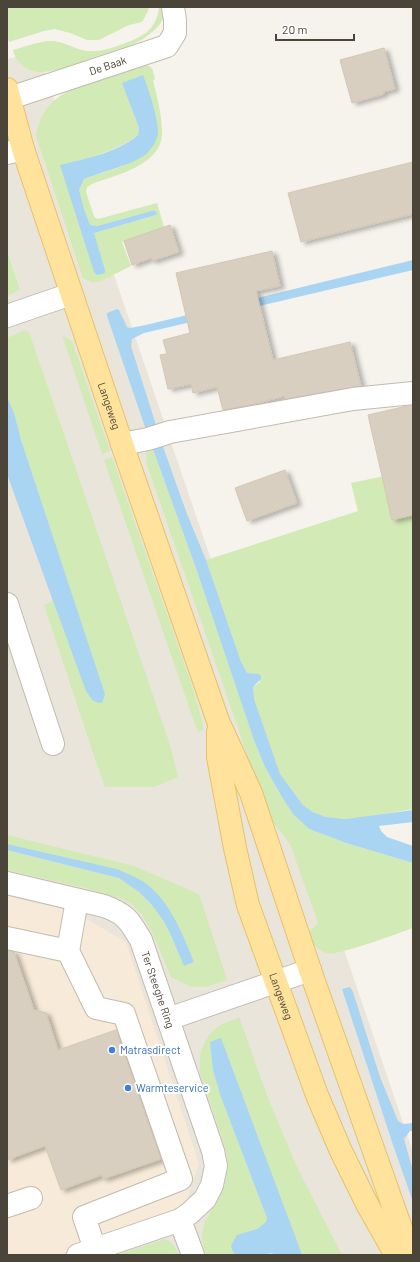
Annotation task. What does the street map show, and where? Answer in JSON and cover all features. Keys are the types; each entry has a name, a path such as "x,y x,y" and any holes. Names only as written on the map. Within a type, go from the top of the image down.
{"main road":[{"name":"Langeweg","path":"8,93 15,151 71,294 218,721 250,793 310,970 402,1231 406,1255"},
{"name":"Langeweg","path":"218,721 218,757 242,884 248,905 317,1095 340,1149 367,1204 396,1255"}],"street":[{"name":"De Baak","path":"8,93 167,46 174,33 175,20 173,7"},
{"path":"7,316 71,294"},
{"path":"122,444 170,432 353,399 413,393"},
{"path":"7,604 53,744"},
{"name":"Ter Steeghe Ring","path":"7,883 104,906 118,911 126,917 141,940 216,1166 212,1185 205,1199 180,1220 87,1252"},
{"path":"77,900 68,951 96,1008 124,1014 181,1179 84,1217 87,1252"},
{"path":"7,938 68,951"},
{"path":"168,1019 310,970"},
{"path":"7,1206 31,1198"},
{"path":"180,1220 193,1255"}],"shaded area":[{"path":"38,52 413,1152 413,1255 7,1255 7,59"},
{"path":"7,896 75,912 126,942 199,1163 184,1209 59,1255 7,1255"}],"green space":[{"path":"7,7 149,7 142,22 129,25 99,40 87,40 55,29 9,42 7,34"},
{"path":"159,7 166,7 160,24 139,41 56,70 49,72 37,72 27,69 17,59 13,50 35,43 49,41 63,43 87,51 100,51 108,49 141,36 151,28 158,15"},
{"path":"147,65 152,68 155,79 153,80 161,119 162,132 160,143 155,153 147,161 125,172 92,184 87,187 86,192 94,217 98,219 157,203 164,227 122,242 131,266 101,281 93,283 83,278 36,136 43,114 58,97 72,89","holes":["122,83 149,151 134,161 84,179 79,190 90,225 97,226 155,210 156,211 156,215 93,233 105,270 97,275 94,272 61,165 111,150 138,135 139,128"]},
{"path":"7,251 20,290 7,296"},
{"path":"25,330 29,332 170,745 178,777 154,787 105,787 44,605 53,601 86,691 93,701 101,702 105,694 21,440 14,413 7,397 7,338"},
{"path":"62,335 72,341 110,451 102,454"},
{"path":"152,447 197,571 254,740 265,767 293,814 309,829 346,843 413,863 413,928 354,948 332,953 326,953 320,950 307,934 318,923 290,844 266,813 147,465 146,454 148,449"},
{"path":"112,457 193,689 203,729 198,733 104,460"},
{"path":"413,470 413,809 359,818 346,819 326,817 313,812 303,805 280,774 254,699 253,687 260,682 258,674 247,673 241,662 206,560 358,511 351,483"},
{"path":"7,835 134,866 199,894 227,980 206,987 191,987 171,977 153,934 142,915 132,904 122,899 85,888 7,870 7,850 119,878 139,892 152,905 170,933 184,966 172,915 117,869 7,844"},
{"path":"239,1017 268,1098 297,1167 342,1255 302,1255 221,1038 221,1097 267,1218 266,1222 257,1229 237,1235 233,1252 236,1255 206,1255 202,1235 204,1224 225,1185 228,1167 226,1150 200,1073 200,1055 204,1043 211,1032 224,1023"},
{"path":"165,1239 173,1245 178,1255 117,1255"}],"water":[{"path":"143,75 157,122 158,132 155,143 142,157 122,166 84,179 79,190 90,225 97,226 155,210 157,214 94,233 105,270 105,273 97,275 94,272 60,165 111,151 138,135 139,128 122,83"},
{"path":"413,260 413,270 144,333 132,339 131,346 162,444 187,514 206,560 241,662 247,673 259,674 261,676 261,679 253,687 254,699 280,774 303,805 313,812 326,817 346,819 413,810 413,822 379,826 381,831 387,837 413,846 413,863 346,843 309,829 293,814 265,767 254,740 197,571 146,430 107,313 117,309 119,310 127,327 130,328"},
{"path":"7,397 14,413 21,440 105,694 102,703 94,701 86,691 7,474"},
{"path":"7,844 117,869 145,883 163,901 176,920 194,962 184,966 170,933 152,905 139,892 119,878 7,850"},
{"path":"350,987 353,992 380,1077 398,1121 403,1124 413,1123 413,1131 410,1131 404,1139 413,1171 413,1202 342,989"},
{"path":"221,1038 302,1255 277,1255 271,1253 263,1255 236,1255 233,1252 231,1246 237,1235 257,1229 266,1222 267,1218 221,1097 213,1070 210,1042"}],"building":[{"path":"384,48 395,89 383,92 384,94 352,103 340,60"},
{"path":"413,162 413,214 301,242 288,193"},
{"path":"170,225 179,252 152,261 151,258 132,265 124,241"},
{"path":"272,251 280,286 256,291 273,360 350,342 361,386 285,399 284,396 259,403 223,410 217,387 193,393 191,384 168,389 160,355 167,354 163,340 190,333 176,273"},
{"path":"413,406 413,515 392,520 368,415"},
{"path":"285,470 297,503 247,521 235,488"},
{"path":"7,951 14,952 34,1010 46,1013 58,1050 116,1030 161,1159 103,1179 102,1175 61,1190 45,1146 7,1160"}],"place":[{"name":"Matrasdirect","path":"112,1050"},
{"name":"Warmteservice","path":"128,1088"}]}
